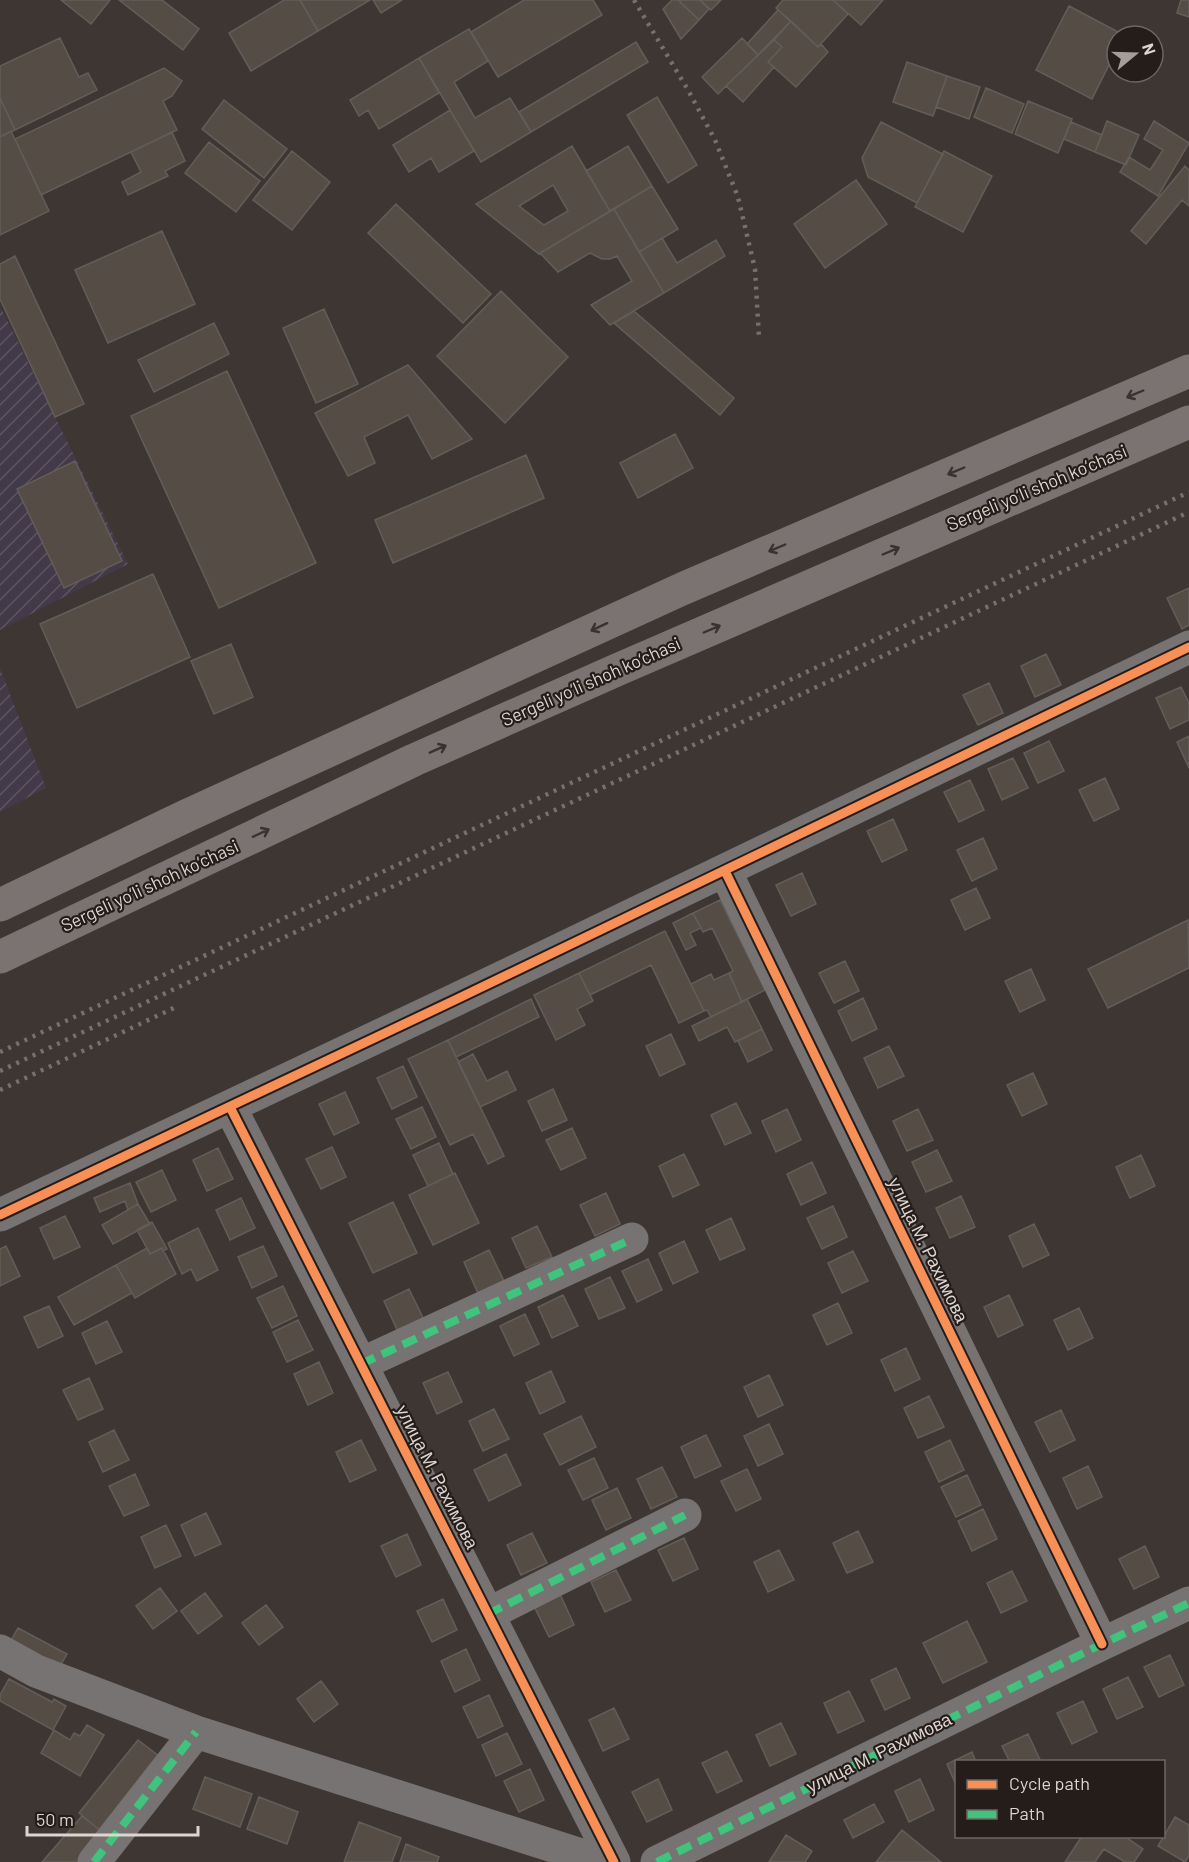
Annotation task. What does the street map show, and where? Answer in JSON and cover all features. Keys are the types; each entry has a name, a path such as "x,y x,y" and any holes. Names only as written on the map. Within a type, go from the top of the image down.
{"main road":[{"path":"0,905 682,589 1189,370"},
{"name":"Sergeli yo‘li shoh ko‘chasi","path":"0,957 414,760 1189,422"}],"street":[{"path":"0,1215 725,871 1189,647"},
{"name":"улица М. Рахимова","path":"725,871 1102,1644"},
{"name":"улица М. Рахимова","path":"230,1107 614,1862"},
{"path":"361,1364 632,1239"},
{"path":"488,1614 686,1515"},
{"name":"улица М. Рахимова","path":"657,1862 1189,1603"},
{"path":"0,1652 36,1671 196,1732 603,1862"},
{"path":"94,1862 196,1732"}],"shaded area":[{"path":"0,306 128,564 0,630"},
{"path":"0,668 46,788 0,812"}],"building":[{"path":"61,0 110,0 91,24"},
{"path":"119,0 162,0 199,29 183,50"},
{"path":"284,0 300,0 318,31 251,71 229,33"},
{"path":"300,0 370,0 318,31"},
{"path":"373,0 402,0 381,13"},
{"path":"524,0 593,0 602,15 498,77 471,32"},
{"path":"672,0 678,0 699,20 681,39 663,9"},
{"path":"678,0 700,0 709,9 699,20"},
{"path":"700,0 721,0 711,10"},
{"path":"783,0 833,0 848,14 818,47 776,8"},
{"path":"833,0 883,0 861,25"},
{"path":"1181,0 1189,0 1189,17 1177,13"},
{"path":"1069,6 1105,25 1105,73 1092,99 1036,70"},
{"path":"778,10 791,21 758,55 747,44"},
{"path":"791,21 818,47 821,44 828,52 796,87 768,62 782,47 774,40"},
{"path":"469,29 488,61 454,82 475,118 510,98 531,132 481,162 419,58"},
{"path":"60,38 79,77 88,73 97,90 15,130 0,98 0,66"},
{"path":"742,38 758,55 718,94 702,77"},
{"path":"774,40 782,47 768,62 774,67 743,102 726,86"},
{"path":"636,42 648,62 531,132 519,112"},
{"path":"419,58 439,93 379,129 368,110 359,116 350,100"},
{"path":"907,62 947,76 933,116 893,102"},
{"path":"164,68 182,81 172,96 163,101 177,130 41,195 15,139"},
{"path":"947,76 980,87 969,119 936,107"},
{"path":"986,88 1024,104 1012,133 974,117"},
{"path":"657,97 697,165 668,183 627,115"},
{"path":"0,98 15,130 0,137"},
{"path":"224,100 287,149 264,178 202,129"},
{"path":"1028,101 1072,119 1058,153 1015,134"},
{"path":"450,110 474,151 439,172 431,158 409,172 393,145"},
{"path":"1107,121 1139,135 1126,165 1095,152"},
{"path":"1154,121 1189,143 1158,196 1120,172 1129,157 1150,170 1163,150 1144,139"},
{"path":"881,122 943,154 917,203 868,177 862,158"},
{"path":"1071,122 1102,135 1095,152 1064,139"},
{"path":"11,131 49,211 0,235 0,137"},
{"path":"172,132 185,161 165,171 168,176 128,195 122,182 141,172 131,152"},
{"path":"209,142 260,181 236,212 185,173"},
{"path":"572,146 610,211 539,254 476,204","holes":["553,185 568,211 544,225 519,206"]},
{"path":"628,146 652,186 610,211 586,171"},
{"path":"292,151 330,182 292,230 253,200"},
{"path":"944,151 992,176 963,232 915,207"},
{"path":"1185,166 1189,170 1189,206 1182,200 1146,244 1131,231"},
{"path":"856,180 887,224 825,268 794,224"},
{"path":"652,186 678,229 639,252 614,209"},
{"path":"396,204 491,294 463,323 368,233"},
{"path":"614,209 664,293 610,325 591,305 632,281 617,256 602,259 590,253 558,272 540,253"},
{"path":"162,231 195,304 108,343 75,270"},
{"path":"662,238 677,263 716,240 725,256 664,293 639,252"},
{"path":"15,256 84,404 55,417 0,299 0,264"},
{"path":"501,291 568,357 505,423 437,356"},
{"path":"324,309 358,384 316,403 283,328"},
{"path":"634,311 734,398 720,415 614,323"},
{"path":"214,323 229,354 154,392 138,360"},
{"path":"408,365 472,439 432,459 408,415 364,437 375,463 348,476 315,413"},
{"path":"227,371 316,563 219,608 131,416"},
{"path":"675,434 693,468 638,498 620,463"},
{"path":"526,455 544,498 393,563 375,520"},
{"path":"75,461 122,561 64,588 17,489"},
{"path":"153,574 190,657 77,708 40,624"},
{"path":"1189,588 1189,625 1182,629 1167,598"},
{"path":"231,644 253,697 214,714 191,661"},
{"path":"1046,654 1061,685 1035,697 1021,666"},
{"path":"989,683 1003,713 978,725 963,695"},
{"path":"1181,687 1189,703 1189,720 1170,729 1156,698"},
{"path":"1189,736 1189,768 1177,742"},
{"path":"1049,741 1064,771 1038,783 1024,753"},
{"path":"1013,758 1028,788 1002,800 988,769"},
{"path":"1105,778 1119,809 1094,821 1079,790"},
{"path":"970,780 984,810 959,822 944,792"},
{"path":"893,819 907,850 882,862 867,831"},
{"path":"983,838 997,869 972,881 957,850"},
{"path":"802,873 816,904 791,916 776,885"},
{"path":"976,888 990,918 965,930 951,900"},
{"path":"720,900 765,990 742,1002 729,973 733,971 712,928 703,932 693,913"},
{"path":"693,913 701,928 690,933 696,945 686,950 673,923"},
{"path":"1188,920 1189,968 1108,1008 1088,969"},
{"path":"665,931 704,1011 679,1023 651,965 590,995 579,973"},
{"path":"845,961 859,991 834,1003 819,973"},
{"path":"1031,969 1045,1000 1020,1012 1005,981"},
{"path":"579,973 593,1001 577,1009 585,1025 556,1040 534,995"},
{"path":"729,973 742,1002 711,1017 707,1010 704,1011 691,984 711,974 714,980"},
{"path":"863,998 877,1029 852,1041 838,1011"},
{"path":"531,999 539,1017 456,1057 448,1040"},
{"path":"747,999 762,1029 735,1042 727,1027 699,1041 692,1026"},
{"path":"762,1029 772,1050 748,1062 738,1041"},
{"path":"671,1034 685,1064 660,1076 646,1046"},
{"path":"448,1040 504,1156 488,1164 473,1134 450,1145 408,1059"},
{"path":"889,1046 904,1076 878,1088 864,1058"},
{"path":"473,1054 487,1081 507,1071 516,1090 480,1107 458,1062"},
{"path":"403,1066 417,1097 392,1109 377,1078"},
{"path":"1033,1073 1047,1104 1022,1116 1007,1085"},
{"path":"553,1089 567,1120 542,1131 528,1101"},
{"path":"345,1092 359,1123 334,1135 319,1104"},
{"path":"736,1103 751,1133 725,1145 711,1115"},
{"path":"422,1107 436,1137 411,1149 396,1119"},
{"path":"787,1109 801,1140 776,1152 762,1121"},
{"path":"918,1109 933,1140 907,1151 893,1121"},
{"path":"572,1128 586,1158 561,1170 546,1140"},
{"path":"439,1143 453,1174 428,1186 413,1155"},
{"path":"332,1147 346,1177 321,1189 306,1159"},
{"path":"218,1148 233,1179 207,1191 193,1160"},
{"path":"937,1150 952,1181 926,1192 912,1162"},
{"path":"684,1154 699,1185 673,1197 659,1166"},
{"path":"1141,1155 1155,1186 1130,1198 1116,1167"},
{"path":"812,1162 826,1193 801,1205 787,1174"},
{"path":"162,1170 176,1200 151,1212 136,1182"},
{"path":"455,1173 479,1223 433,1245 409,1195"},
{"path":"130,1183 138,1204 128,1210 125,1201 100,1212 94,1198"},
{"path":"606,1193 620,1224 595,1236 580,1205"},
{"path":"961,1196 975,1227 950,1238 936,1208"},
{"path":"241,1198 255,1228 230,1240 216,1210"},
{"path":"393,1202 417,1253 373,1273 349,1223"},
{"path":"138,1204 150,1224 113,1244 102,1225"},
{"path":"833,1206 847,1237 822,1249 807,1218"},
{"path":"65,1216 80,1247 54,1259 40,1228"},
{"path":"731,1218 745,1249 720,1260 706,1230"},
{"path":"152,1222 167,1249 163,1251 162,1248 150,1254 137,1230"},
{"path":"1034,1224 1049,1255 1023,1267 1009,1236"},
{"path":"537,1226 552,1257 526,1268 512,1238"},
{"path":"198,1228 218,1270 197,1281 191,1269 182,1274 168,1243"},
{"path":"684,1241 698,1272 673,1284 659,1253"},
{"path":"6,1246 20,1276 0,1286 0,1249"},
{"path":"263,1246 277,1276 252,1288 238,1257"},
{"path":"147,1248 150,1254 162,1248 176,1274 135,1298 116,1265"},
{"path":"489,1250 504,1281 478,1293 464,1262"},
{"path":"853,1251 868,1281 842,1293 828,1263"},
{"path":"648,1259 662,1290 637,1302 622,1271"},
{"path":"116,1265 132,1293 74,1325 58,1297"},
{"path":"610,1277 625,1308 599,1319 585,1289"},
{"path":"283,1286 297,1316 272,1328 257,1298"},
{"path":"409,1289 424,1320 398,1332 384,1301"},
{"path":"563,1295 578,1326 552,1338 538,1307"},
{"path":"1009,1295 1023,1325 998,1337 984,1307"},
{"path":"838,1303 852,1333 827,1345 813,1315"},
{"path":"49,1306 63,1336 38,1348 24,1317"},
{"path":"1079,1308 1093,1338 1068,1350 1054,1320"},
{"path":"525,1314 539,1344 514,1356 500,1326"},
{"path":"298,1320 313,1350 287,1362 273,1332"},
{"path":"107,1321 122,1352 96,1364 82,1333"},
{"path":"906,1348 920,1379 895,1391 881,1360"},
{"path":"319,1362 333,1393 308,1405 294,1374"},
{"path":"551,1371 565,1402 540,1414 526,1383"},
{"path":"448,1372 462,1402 437,1414 423,1383"},
{"path":"769,1375 783,1405 758,1417 744,1387"},
{"path":"89,1378 103,1409 78,1420 63,1390"},
{"path":"929,1396 944,1427 918,1438 904,1408"},
{"path":"494,1409 509,1439 483,1451 469,1421"},
{"path":"1061,1410 1075,1440 1050,1452 1035,1422"},
{"path":"581,1416 596,1447 560,1465 544,1434"},
{"path":"769,1424 783,1454 758,1466 744,1436"},
{"path":"114,1430 129,1460 103,1472 89,1442"},
{"path":"706,1435 721,1466 695,1478 681,1447"},
{"path":"361,1440 376,1470 350,1482 336,1452"},
{"path":"950,1440 964,1470 939,1482 925,1452"},
{"path":"506,1454 521,1485 489,1501 474,1470"},
{"path":"594,1458 608,1488 583,1500 568,1470"},
{"path":"1088,1466 1102,1497 1077,1509 1063,1478"},
{"path":"662,1467 677,1497 651,1509 637,1479"},
{"path":"747,1469 761,1499 736,1511 721,1481"},
{"path":"135,1474 149,1505 124,1516 109,1486"},
{"path":"967,1475 981,1505 956,1517 941,1487"},
{"path":"617,1488 631,1518 606,1530 592,1500"},
{"path":"983,1509 997,1539 972,1551 958,1521"},
{"path":"206,1513 221,1544 195,1556 181,1525"},
{"path":"166,1525 181,1556 155,1568 141,1537"},
{"path":"858,1531 873,1562 847,1573 833,1543"},
{"path":"532,1533 547,1563 521,1575 507,1545"},
{"path":"407,1534 421,1565 396,1577 381,1546"},
{"path":"684,1538 698,1569 673,1581 658,1550"},
{"path":"1145,1546 1159,1577 1134,1589 1119,1559"},
{"path":"779,1550 794,1580 768,1592 754,1562"},
{"path":"616,1570 631,1600 605,1612 591,1582"},
{"path":"1012,1571 1027,1601 1001,1613 987,1583"},
{"path":"160,1588 177,1611 153,1629 136,1606"},
{"path":"205,1593 222,1616 198,1634 181,1611"},
{"path":"560,1594 574,1625 549,1637 534,1606"},
{"path":"443,1599 457,1630 432,1642 417,1611"},
{"path":"266,1605 283,1627 259,1645 242,1623"},
{"path":"967,1621 987,1662 943,1683 923,1643"},
{"path":"18,1628 67,1654 56,1673 8,1646"},
{"path":"466,1649 480,1680 455,1692 441,1661"},
{"path":"1170,1655 1184,1685 1159,1697 1144,1667"},
{"path":"896,1668 910,1698 885,1710 871,1680"},
{"path":"1128,1677 1143,1707 1117,1719 1103,1689"},
{"path":"9,1679 52,1702 54,1699 66,1706 53,1730 0,1701 0,1695"},
{"path":"321,1681 338,1704 314,1722 297,1699"},
{"path":"849,1691 864,1721 838,1733 824,1703"},
{"path":"489,1695 503,1726 478,1738 463,1707"},
{"path":"1083,1701 1097,1732 1072,1744 1057,1713"},
{"path":"614,1708 629,1739 603,1751 589,1720"},
{"path":"781,1723 796,1754 770,1766 756,1735"},
{"path":"87,1725 104,1735 80,1776 41,1753 54,1730 70,1740 74,1733 80,1736"},
{"path":"507,1733 522,1764 496,1776 482,1745"},
{"path":"1028,1734 1040,1760 1009,1760 1002,1746"},
{"path":"138,1740 164,1760 104,1834 79,1813"},
{"path":"727,1751 742,1781 717,1793 702,1763"},
{"path":"972,1752 975,1760 955,1760"},
{"path":"955,1760 955,1783 947,1764"},
{"path":"530,1769 544,1800 519,1812 504,1781"},
{"path":"205,1777 252,1794 240,1827 193,1809"},
{"path":"658,1779 672,1810 647,1822 632,1792"},
{"path":"920,1779 934,1810 909,1822 895,1791"},
{"path":"259,1797 298,1812 287,1844 247,1829"},
{"path":"874,1804 884,1822 853,1838 844,1820"},
{"path":"82,1816 106,1835 82,1862 42,1862"},
{"path":"1175,1817 1189,1825 1189,1856 1185,1862 1158,1846 1165,1838"},
{"path":"359,1822 401,1838 392,1862 344,1862"},
{"path":"902,1830 941,1862 876,1862"},
{"path":"786,1835 812,1851 805,1862 769,1862"},
{"path":"1081,1838 1127,1838 1143,1849 1134,1862 1125,1862 1104,1849 1095,1862 1065,1862"},
{"path":"406,1844 439,1857 437,1862 400,1862"}],"railway":[{"path":"634,0 715,140 738,197 755,269 759,338"},
{"path":"0,1052 1189,492"},
{"path":"0,1071 1189,512"},
{"path":"0,1090 176,1007"}],"marked path":[{"path":"361,1364 632,1239"},
{"path":"488,1614 685,1515"},
{"path":"657,1862 1189,1603"},
{"path":"94,1862 196,1732"}],"cycle path":[{"path":"0,1215 447,1004 1189,647"},
{"path":"725,871 1102,1644"},
{"path":"230,1107 614,1862"}]}
